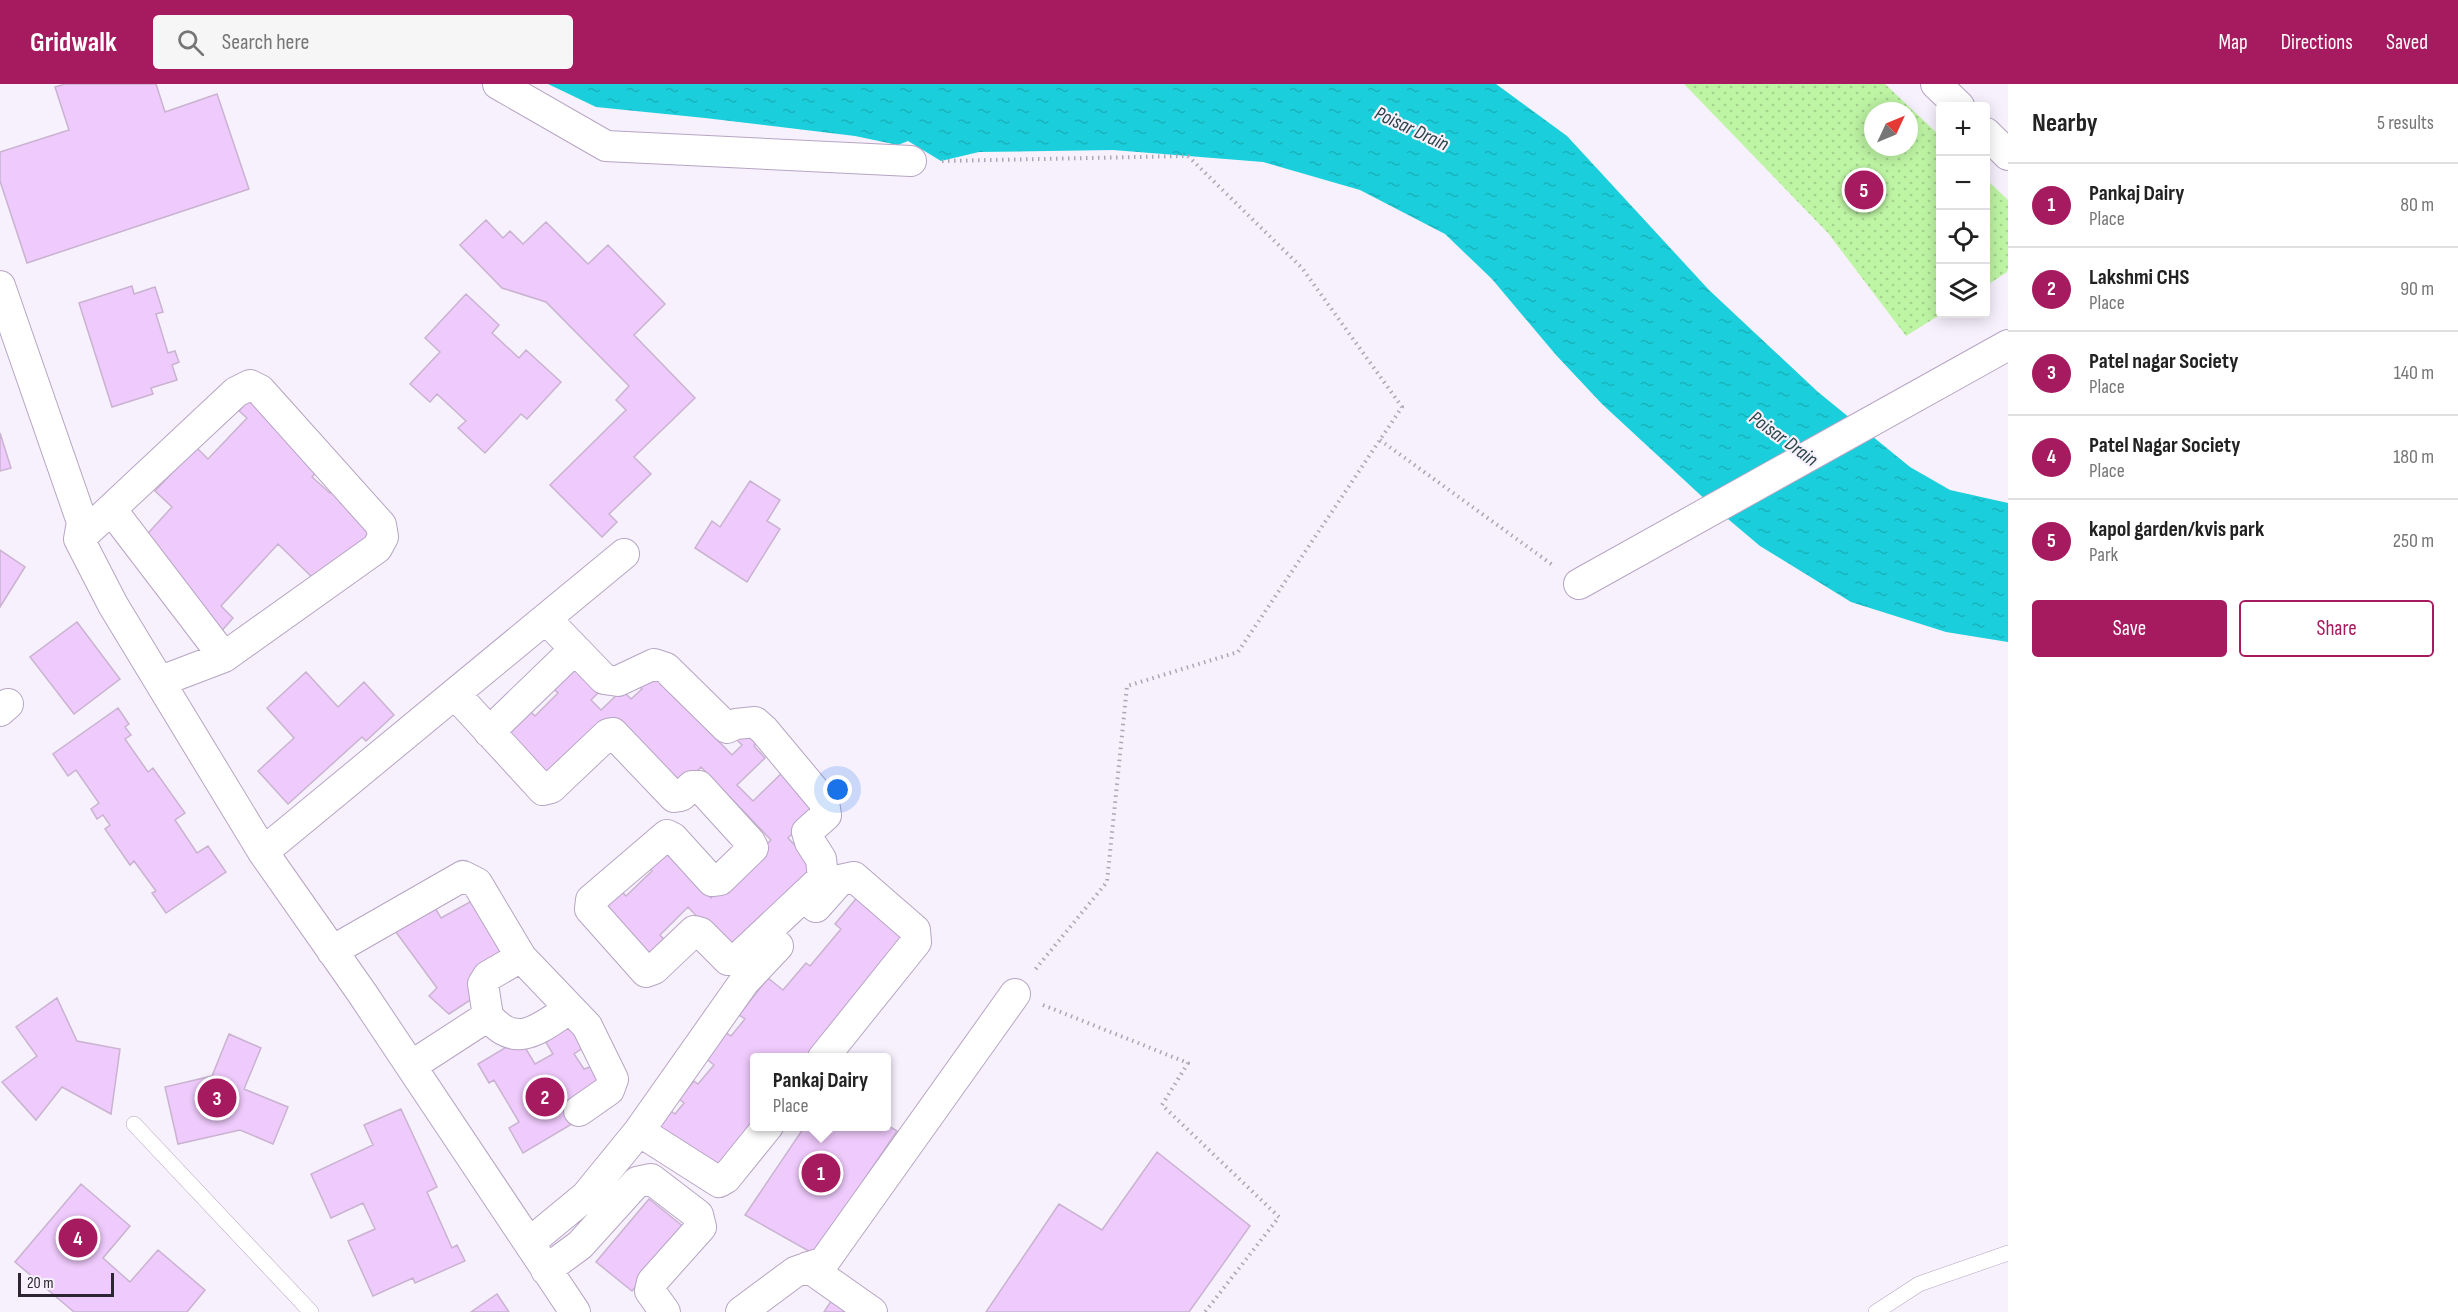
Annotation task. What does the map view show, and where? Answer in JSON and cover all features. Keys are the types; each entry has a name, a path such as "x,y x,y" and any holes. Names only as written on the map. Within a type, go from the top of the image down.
{"street":[{"path":"498,84 606,146 911,161"},
{"path":"1936,84 1955,102"},
{"path":"1990,137 2008,155"},
{"path":"0,286 82,522 80,539 113,605 263,852 411,1066 574,1312"},
{"path":"1579,584 2008,345"},
{"path":"80,539 236,392 250,385 260,390 381,525 383,537 377,548 224,657 161,681"},
{"path":"111,509 224,657"},
{"path":"263,852 624,554"},
{"path":"455,694 543,790 551,788 608,734 613,733 674,797 681,796 692,786 699,786 753,848 720,880 712,881 673,838 667,835 591,900 590,909 646,972 654,969 694,932 701,933 728,960 737,959 823,878 822,859 810,842 807,832 826,815 824,802 755,722 736,724 727,728 666,668 654,664 618,681 604,679 546,619"},
{"path":"489,732 575,649"},
{"path":"332,951 463,876 477,883 521,957 587,1026 613,1079 609,1090 579,1112"},
{"path":"529,1243 586,1196 639,1131 744,982 840,880 854,877 915,930 916,942 827,1053"},
{"path":"521,957 488,976 483,984 488,1016 498,1028 519,1034 532,1034 569,1009"},
{"path":"741,1312 795,1272 824,1262 1016,994"},
{"path":"411,1066 488,1016"},
{"path":"639,1131 719,1182 726,1178 764,1131"},
{"path":"546,1270 580,1245 637,1182 651,1179 698,1215 701,1227 652,1282 650,1292 665,1312"},
{"path":"808,1267 872,1312"}],"lane":[{"path":"134,1124 311,1312"},
{"path":"1876,1312 1919,1284 2008,1253"}],"path":[{"path":"911,161 1188,156 1302,268 1402,407 1238,652 1127,686 1107,882 1016,994 1188,1063 1162,1105 1279,1217 1205,1312"},
{"path":"1380,440 1579,584"}],"green space":[{"path":"1684,84 1885,84 1904,102 1864,102 1864,156 1918,156 1918,115 1936,132 1936,317 1906,336 1828,233"},
{"path":"1990,183 2008,200 2007,272 1990,283"}],"water":[{"name":"Poisar Drain","path":"548,84 1496,84 1567,136 1709,290 1818,392 1910,467 1950,490 2008,503 2008,642 1946,632 1851,602 1760,546 1709,503 1602,404 1556,355 1492,279 1445,234 1360,190 1263,162 1113,150 979,152 941,161 908,141 898,145 855,136 596,107"}],"building":[{"path":"65,84 156,84 165,112 217,94 249,189 27,263 0,181 0,152 69,130 55,87"},
{"path":"486,220 503,238 510,231 523,244 546,222 588,264 608,245 665,304 634,335 695,398 634,457 651,474 609,514 617,522 602,537 550,485 626,410 616,400 629,386 546,302 502,288 460,245"},
{"path":"132,286 134,294 155,287 163,312 156,314 168,353 175,351 179,362 172,365 177,380 151,388 153,394 112,407 79,303"},
{"path":"466,294 499,325 492,333 519,358 526,350 561,382 527,419 521,414 485,453 458,428 466,421 437,394 430,402 410,384 440,352 425,338"},
{"path":"251,397 318,470 312,477 330,493 336,486 381,529 318,583 278,544 221,606 233,618 218,635 140,542 172,507 155,491 196,447 208,459 247,418 239,411"},
{"path":"0,433 11,468 0,471"},
{"path":"750,481 780,500 767,521 780,529 747,582 695,548 712,521 720,527"},
{"path":"0,550 25,567 0,607"},
{"path":"77,622 120,679 74,714 30,657"},
{"path":"578,664 602,689 591,700 601,710 622,690 631,699 642,689 636,683 649,670 732,755 742,745 736,739 746,729 758,741 754,746 765,758 737,785 753,801 785,770 820,806 788,838 820,871 733,954 688,907 660,935 671,947 653,965 597,907 618,888 626,896 652,871 649,868 674,845 688,875 711,898 771,840 701,767 677,791 612,723 548,785 502,737 529,710 535,716 558,693 553,688"},
{"path":"306,672 338,707 364,682 394,715 366,741 362,737 288,804 258,771 294,738 267,708"},
{"path":"118,708 129,724 125,727 131,735 125,739 148,772 153,768 185,813 175,820 197,853 208,846 226,872 166,913 152,893 156,891 134,861 130,865 105,829 110,825 103,815 97,819 91,809 99,803 76,770 68,776 53,754"},
{"path":"860,894 911,937 823,1053 750,1053 752,1131 720,1178 652,1127 667,1108 675,1114 684,1103 679,1099 694,1081 698,1084 714,1065 704,1057 725,1032 731,1036 745,1019 739,1015 768,978 783,990 806,963 810,966 841,929 835,924"},
{"path":"479,897 508,960 478,995 449,1014 429,996 437,988 393,928 433,904 441,918"},
{"path":"57,998 77,1041 120,1049 111,1114 62,1087 36,1120 2,1082 37,1056 16,1027"},
{"path":"574,1024 587,1045 574,1054 584,1069 593,1066 604,1085 577,1121 523,1153 509,1128 519,1122 494,1080 489,1083 478,1064 520,1039 535,1064 553,1054 544,1039"},
{"path":"229,1034 261,1048 244,1089 288,1107 273,1144 240,1130 178,1144 165,1087 212,1076"},
{"path":"401,1109 437,1187 427,1192 452,1248 457,1245 465,1261 415,1283 413,1278 373,1296 348,1241 375,1229 363,1203 331,1218 311,1174 373,1145 364,1125"},
{"path":"891,1127 897,1131 814,1254 745,1215 802,1131 891,1131"},
{"path":"1157,1152 1250,1226 1189,1312 986,1312 1059,1204 1102,1230"},
{"path":"81,1184 130,1226 103,1258 130,1282 158,1250 205,1290 187,1312 74,1312 15,1262"},
{"path":"649,1199 684,1227 632,1291 596,1262"},
{"path":"497,1294 509,1312 471,1312"},
{"path":"835,1295 860,1312 824,1312"}],"place":[{"name":"kapol garden/kvis park","path":"1864,190"},
{"name":"Lakshmi CHS","path":"545,1097"},
{"name":"Patel nagar Society","path":"217,1098"},
{"name":"Pankaj Dairy","path":"821,1173"},
{"name":"Patel Nagar Society","path":"78,1238"}]}
